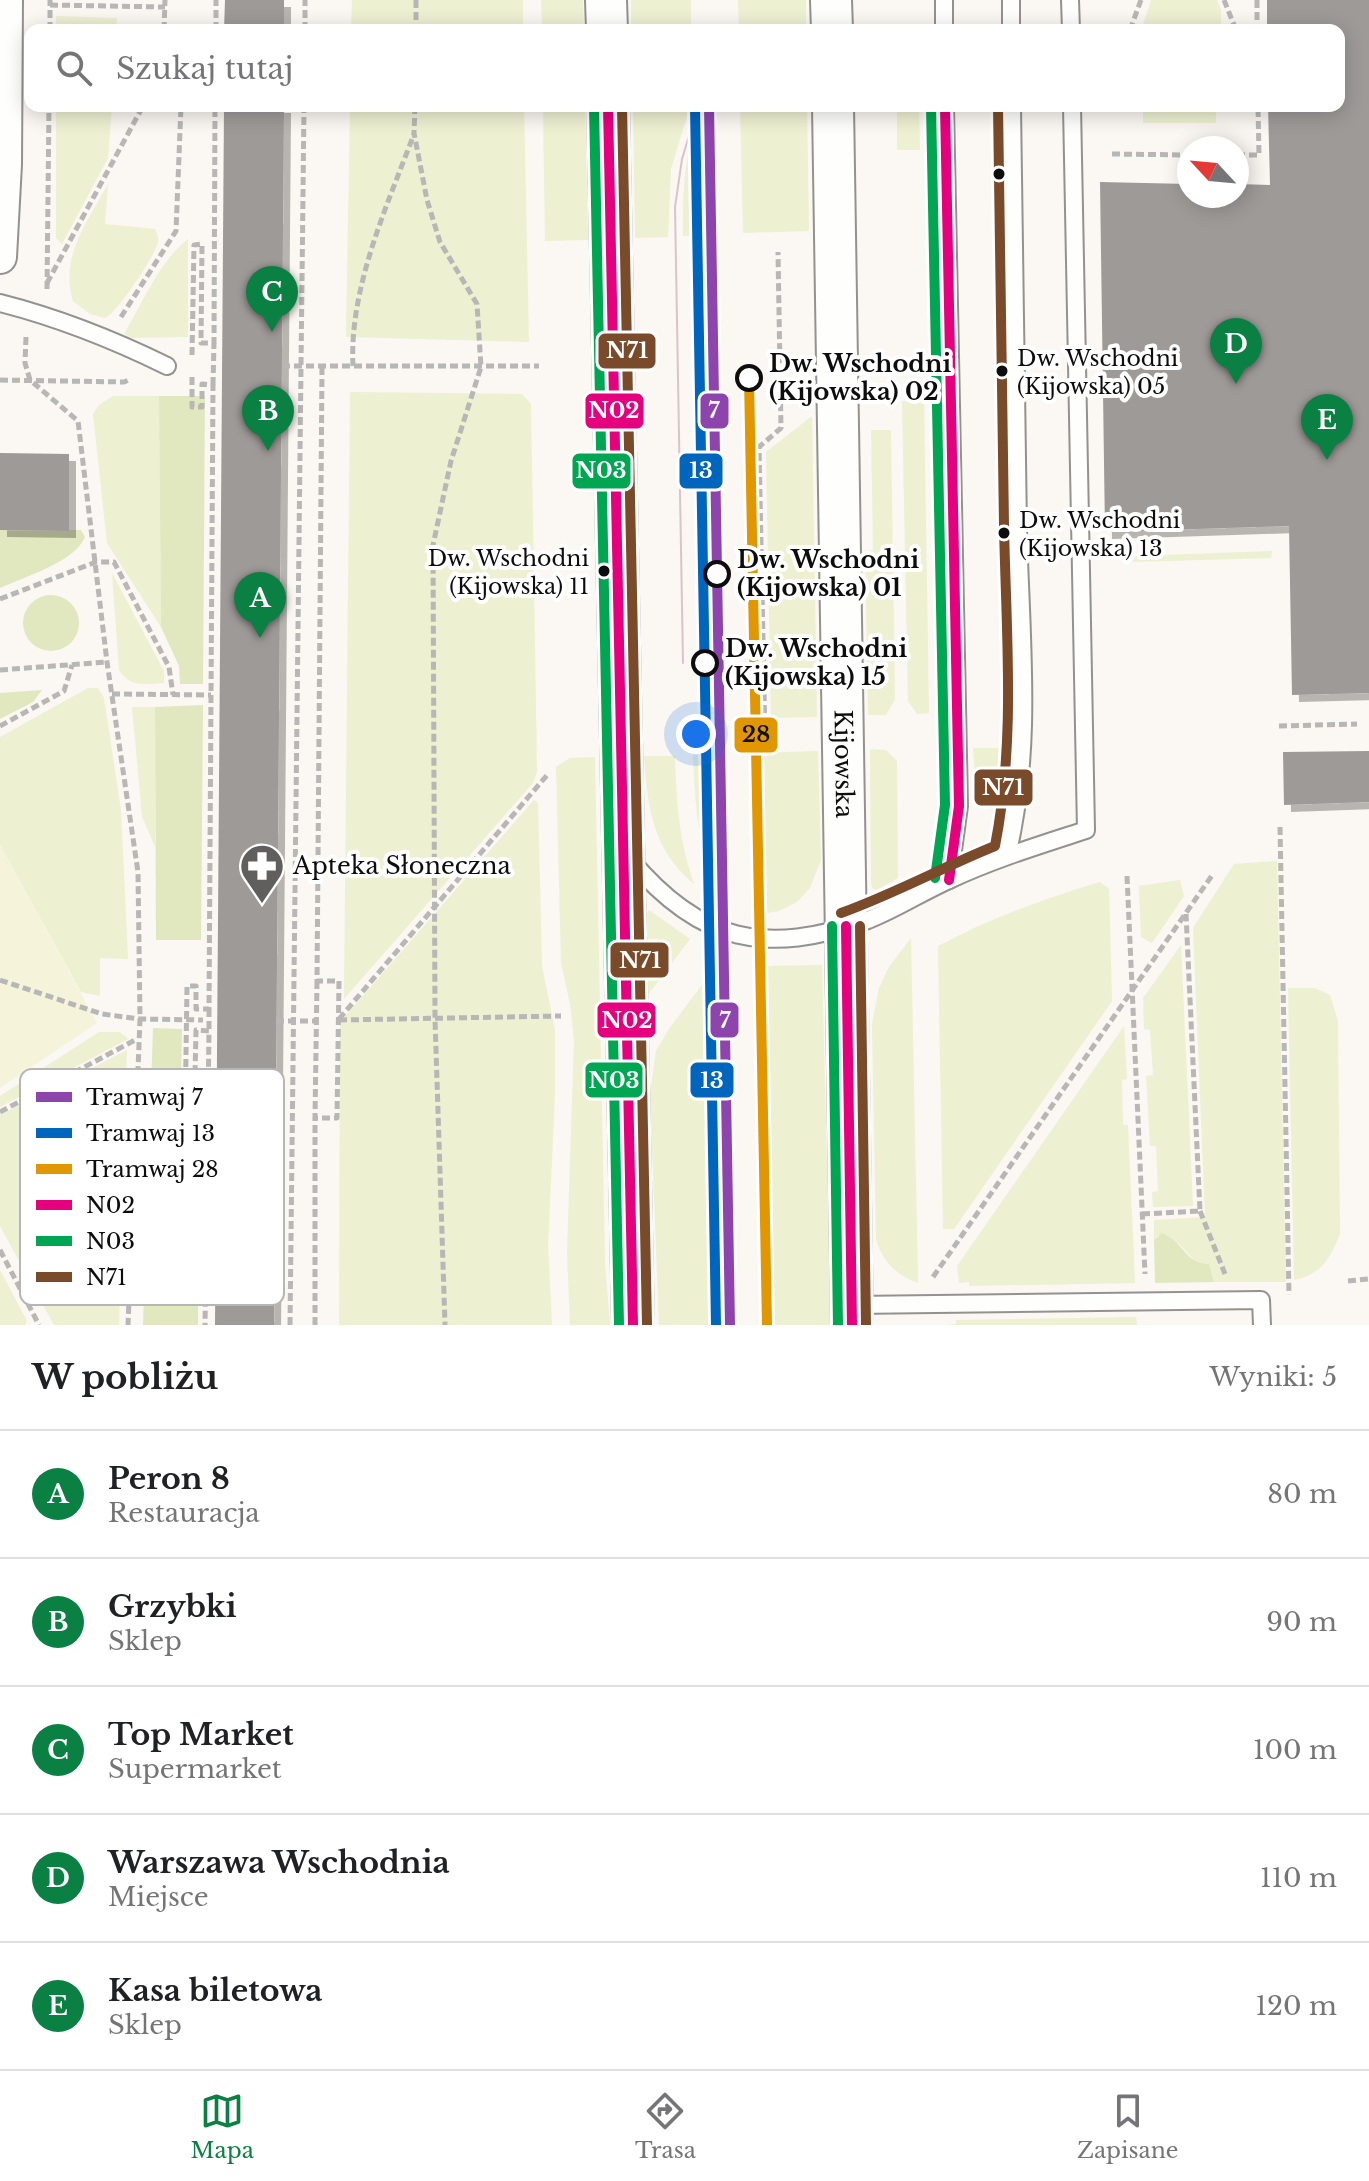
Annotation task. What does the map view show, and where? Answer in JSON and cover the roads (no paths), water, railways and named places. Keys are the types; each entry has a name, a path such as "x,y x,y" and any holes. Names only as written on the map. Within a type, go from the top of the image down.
{"street":[{"path":"0,257 5,164 6,0"},
{"path":"606,0 607,24"},
{"path":"831,0 832,24"},
{"path":"608,112 633,1325"},
{"name":"Kijowska","path":"833,112 852,1315"}],"lane":[{"path":"944,0 944,24"},
{"path":"1011,0 1011,24"},
{"path":"1070,0 1071,24"},
{"path":"945,112 959,806 949,880"},
{"path":"1007,856 1016,817 1025,731 1018,529 1012,112"},
{"path":"621,848 671,903 686,914 716,928 768,939 787,939 846,926 888,911 949,880 1007,856 1086,830 1072,112"},
{"path":"0,303 108,337 167,366"},
{"path":"852,1315 1261,1300 1262,1325"}],"tram line":[{"name":"13","path":"695,112 716,1325"},
{"path":"683,663 675,207 682,159 696,112"},
{"name":"7","path":"709,112 730,1325"},
{"name":"28","path":"749,378 767,1325"}],"place":[{"name":"Top Market","path":"272,332"},
{"name":"Dw. Wschodni (Kijowska) 05","path":"1002,371"},
{"name":"Dw. Wschodni (Kijowska) 02","path":"749,378"},
{"name":"Warszawa Wschodnia","path":"1236,384"},
{"name":"Grzybki","path":"268,451"},
{"name":"Kasa biletowa","path":"1327,460"},
{"name":"Dw. Wschodni (Kijowska) 13","path":"1004,533"},
{"name":"Dw. Wschodni (Kijowska) 11","path":"604,571"},
{"name":"Dw. Wschodni (Kijowska) 01","path":"717,574"},
{"name":"Peron 8","path":"260,638"},
{"name":"Dw. Wschodni (Kijowska) 15","path":"705,663"},
{"name":"Apteka Słoneczna","path":"262,905"}]}
